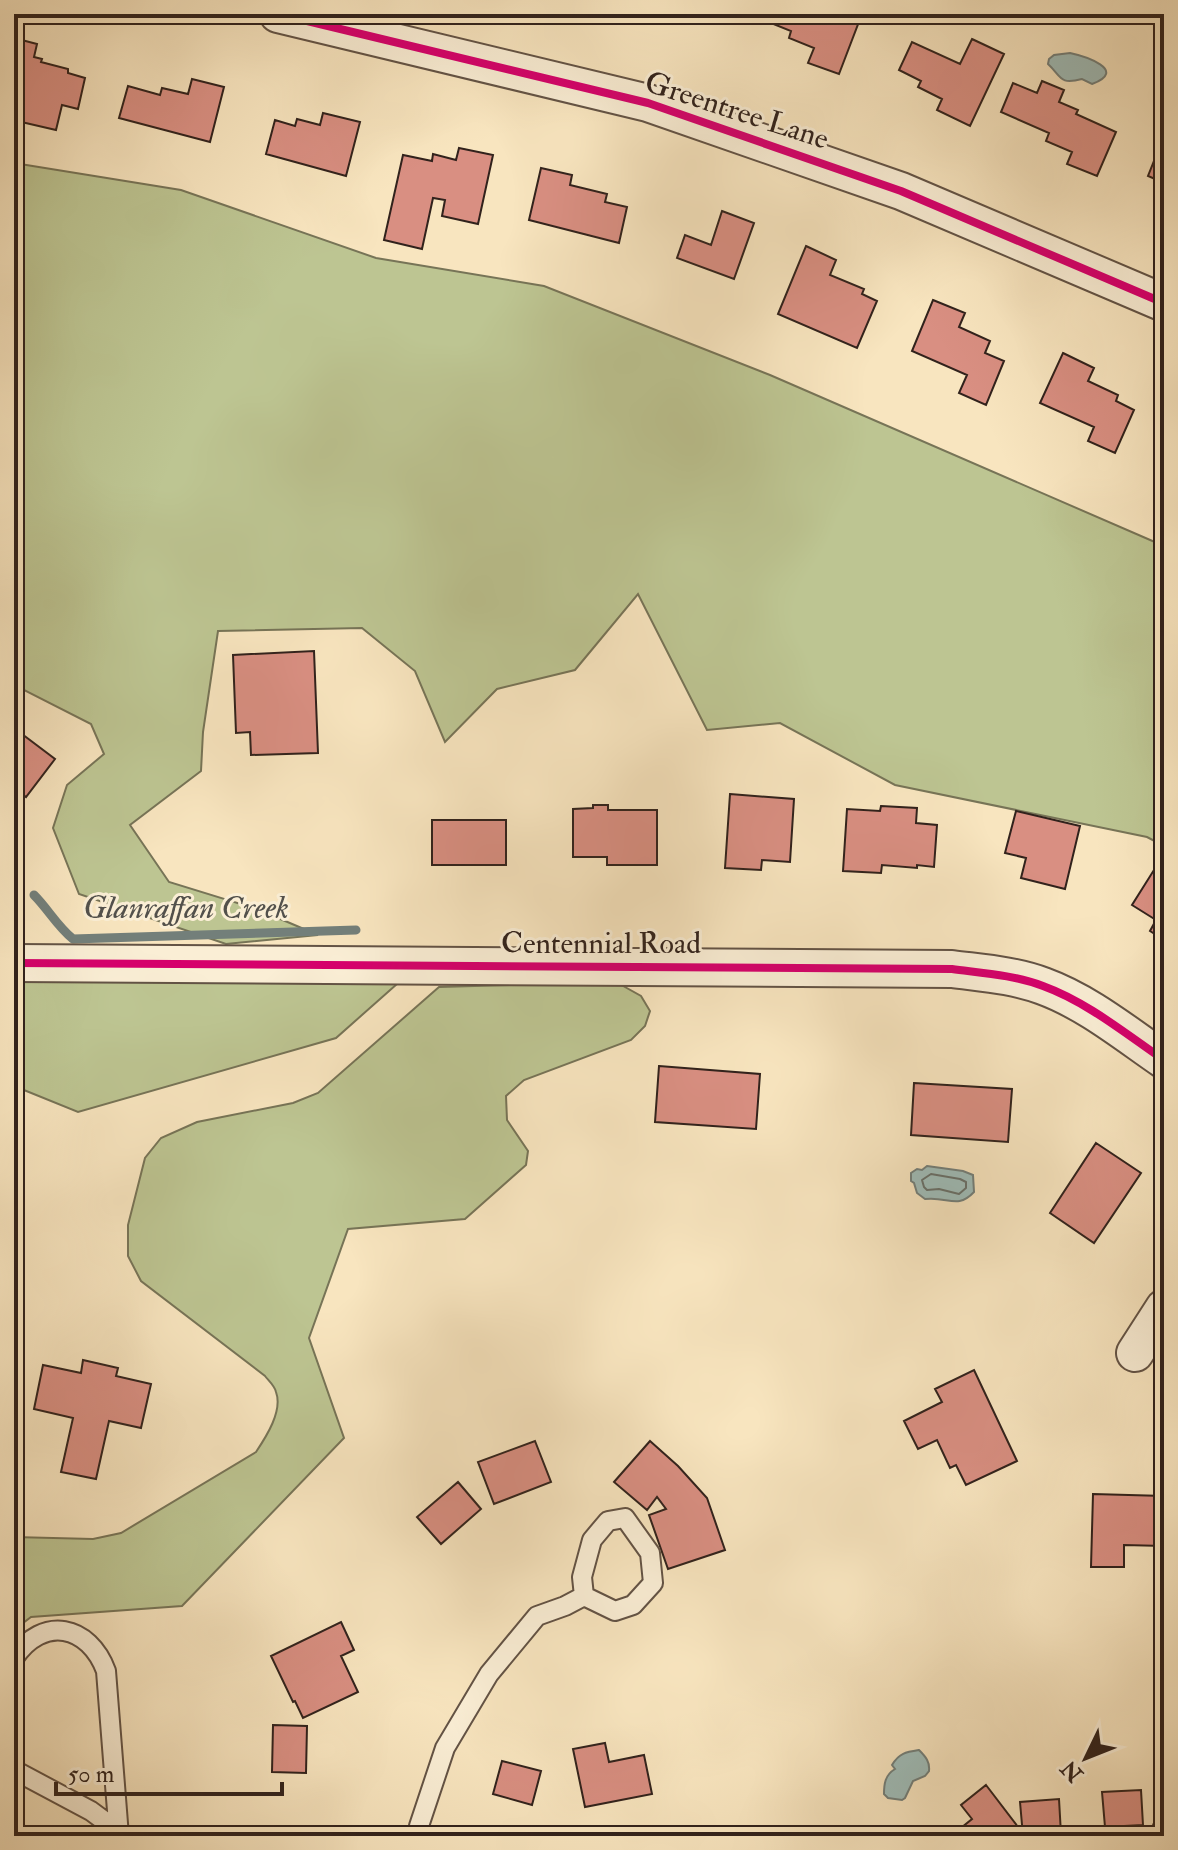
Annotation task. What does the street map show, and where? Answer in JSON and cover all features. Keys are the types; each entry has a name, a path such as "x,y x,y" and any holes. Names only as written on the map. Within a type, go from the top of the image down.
{"street":[{"name":"Greentree Lane","path":"278,14 648,103 901,191 1164,303"},
{"name":"Centennial Road","path":"14,963 952,969 1045,986 1080,1003 1164,1060"},
{"path":"1135,1353 1164,1308"}],"lane":[{"path":"625,1518 650,1553 653,1583 633,1605 615,1611 584,1596 582,1577 592,1540 608,1521 625,1518"},
{"path":"419,1836 419,1826 445,1748 489,1674 537,1616 584,1596"},
{"path":"14,1658 34,1637 64,1631 92,1645 101,1657 106,1671 119,1834"},
{"path":"14,1770 91,1811 119,1834"}],"green space":[{"path":"14,163 181,190 376,258 544,286 770,375 1164,546 1164,846 1147,837 895,785 780,723 707,730 638,594 575,670 497,689 445,742 415,671 362,628 218,631 203,732 201,771 130,825 169,882 257,909 318,935 226,944 79,894 53,828 67,785 104,754 91,724 14,685"},
{"path":"406,976 336,1038 78,1112 14,1086 14,978 65,982"},
{"path":"616,982 641,996 650,1011 645,1026 631,1040 524,1080 506,1096 507,1120 528,1151 526,1165 465,1219 348,1229 309,1338 344,1438 182,1606 31,1617 14,1630 14,1537 93,1539 121,1533 256,1452 275,1415 278,1399 273,1385 265,1376 141,1281 128,1256 128,1225 145,1158 161,1138 197,1122 293,1103 318,1093 439,987"}],"water":[{"path":"1070,53 1100,64 1106,74 1092,84 1082,79 1062,79 1048,64 1049,59 1054,55"},
{"path":"927,1166 973,1175 974,1192 957,1201 925,1199 917,1193 911,1173"},
{"path":"919,1750 927,1760 929,1771 913,1781 902,1800 888,1798 884,1787 887,1777 895,1769 892,1765 903,1754"}],"building":[{"path":"763,14 847,14 860,19 839,74 808,63 814,48 789,38 791,31 761,19"},
{"path":"14,38 37,44 34,57 42,59 41,62 68,69 68,73 85,78 78,109 62,105 56,130 17,121 23,95 14,92"},
{"path":"972,39 1004,54 970,126 937,110 942,99 918,87 921,81 899,70 912,42 960,64"},
{"path":"192,79 224,87 210,142 119,118 128,86 160,95 162,88 188,94"},
{"path":"1042,81 1064,90 1059,102 1078,110 1076,114 1116,132 1097,176 1067,164 1072,152 1046,141 1049,133 1001,112 1013,83 1037,93"},
{"path":"323,113 360,122 346,176 266,154 275,120 295,126 297,119 320,125"},
{"path":"1160,146 1164,148 1164,183 1148,176"},
{"path":"459,148 493,155 478,224 442,216 445,200 433,198 422,249 384,240 403,155 432,161 433,154 456,160"},
{"path":"541,168 572,175 570,185 607,194 605,202 627,207 619,243 529,220"},
{"path":"722,211 754,223 734,279 677,258 685,235 711,245"},
{"path":"806,246 836,260 830,275 864,289 862,294 877,301 857,348 778,314"},
{"path":"933,300 965,313 959,327 990,341 985,353 1004,361 986,405 959,393 967,375 912,351"},
{"path":"1063,353 1094,368 1088,381 1118,395 1116,401 1134,410 1115,453 1088,441 1094,427 1040,403"},
{"path":"314,651 318,753 251,755 250,732 236,733 233,655"},
{"path":"14,728 55,759 26,797 14,788"},
{"path":"730,794 794,799 790,862 762,860 761,870 725,868"},
{"path":"593,805 608,805 608,810 657,810 657,865 607,865 607,857 573,857 573,809 593,808"},
{"path":"881,806 917,808 916,823 937,825 934,867 882,865 881,873 843,871 847,809 880,811"},
{"path":"1016,811 1080,826 1065,889 1021,878 1026,858 1005,853"},
{"path":"432,820 506,820 506,865 432,865"},
{"path":"1159,862 1164,865 1164,940 1150,931 1156,920 1132,905"},
{"path":"659,1066 760,1074 756,1129 655,1122"},
{"path":"914,1083 1012,1089 1008,1142 911,1135"},
{"path":"1096,1143 1141,1173 1094,1243 1050,1213"},
{"path":"83,1360 118,1368 116,1376 151,1384 141,1428 109,1421 96,1479 61,1472 73,1418 34,1409 43,1365 81,1373"},
{"path":"974,1370 1017,1461 966,1485 956,1465 950,1468 937,1440 918,1449 904,1421 942,1402 935,1389"},
{"path":"535,1441 551,1482 494,1504 478,1462"},
{"path":"650,1441 707,1498 725,1550 668,1569 649,1515 666,1509 657,1497 647,1510 614,1482"},
{"path":"458,1482 481,1509 441,1544 417,1517"},
{"path":"1093,1494 1164,1496 1164,1546 1124,1545 1124,1567 1091,1567"},
{"path":"341,1622 354,1650 341,1656 358,1692 303,1718 271,1656"},
{"path":"273,1725 307,1726 306,1773 272,1772"},
{"path":"605,1743 609,1762 644,1755 652,1794 585,1807 573,1749"},
{"path":"502,1761 541,1771 532,1805 493,1794"},
{"path":"986,1785 1018,1827 1006,1836 951,1836 972,1819 961,1805"},
{"path":"1141,1790 1143,1825 1105,1827 1102,1792"},
{"path":"1164,1797 1164,1833 1152,1828"},
{"path":"1059,1799 1061,1834 1023,1836 1020,1802"},
{"path":"14,1820 43,1836 14,1836"}],"waterway":[{"name":"Glanraffan Creek","path":"34,895 73,939 356,930"}],"cycle path":[{"path":"278,14 648,103 901,191 1164,303"},
{"path":"14,963 952,969 1021,979 1043,986 1106,1019 1164,1060"}]}
